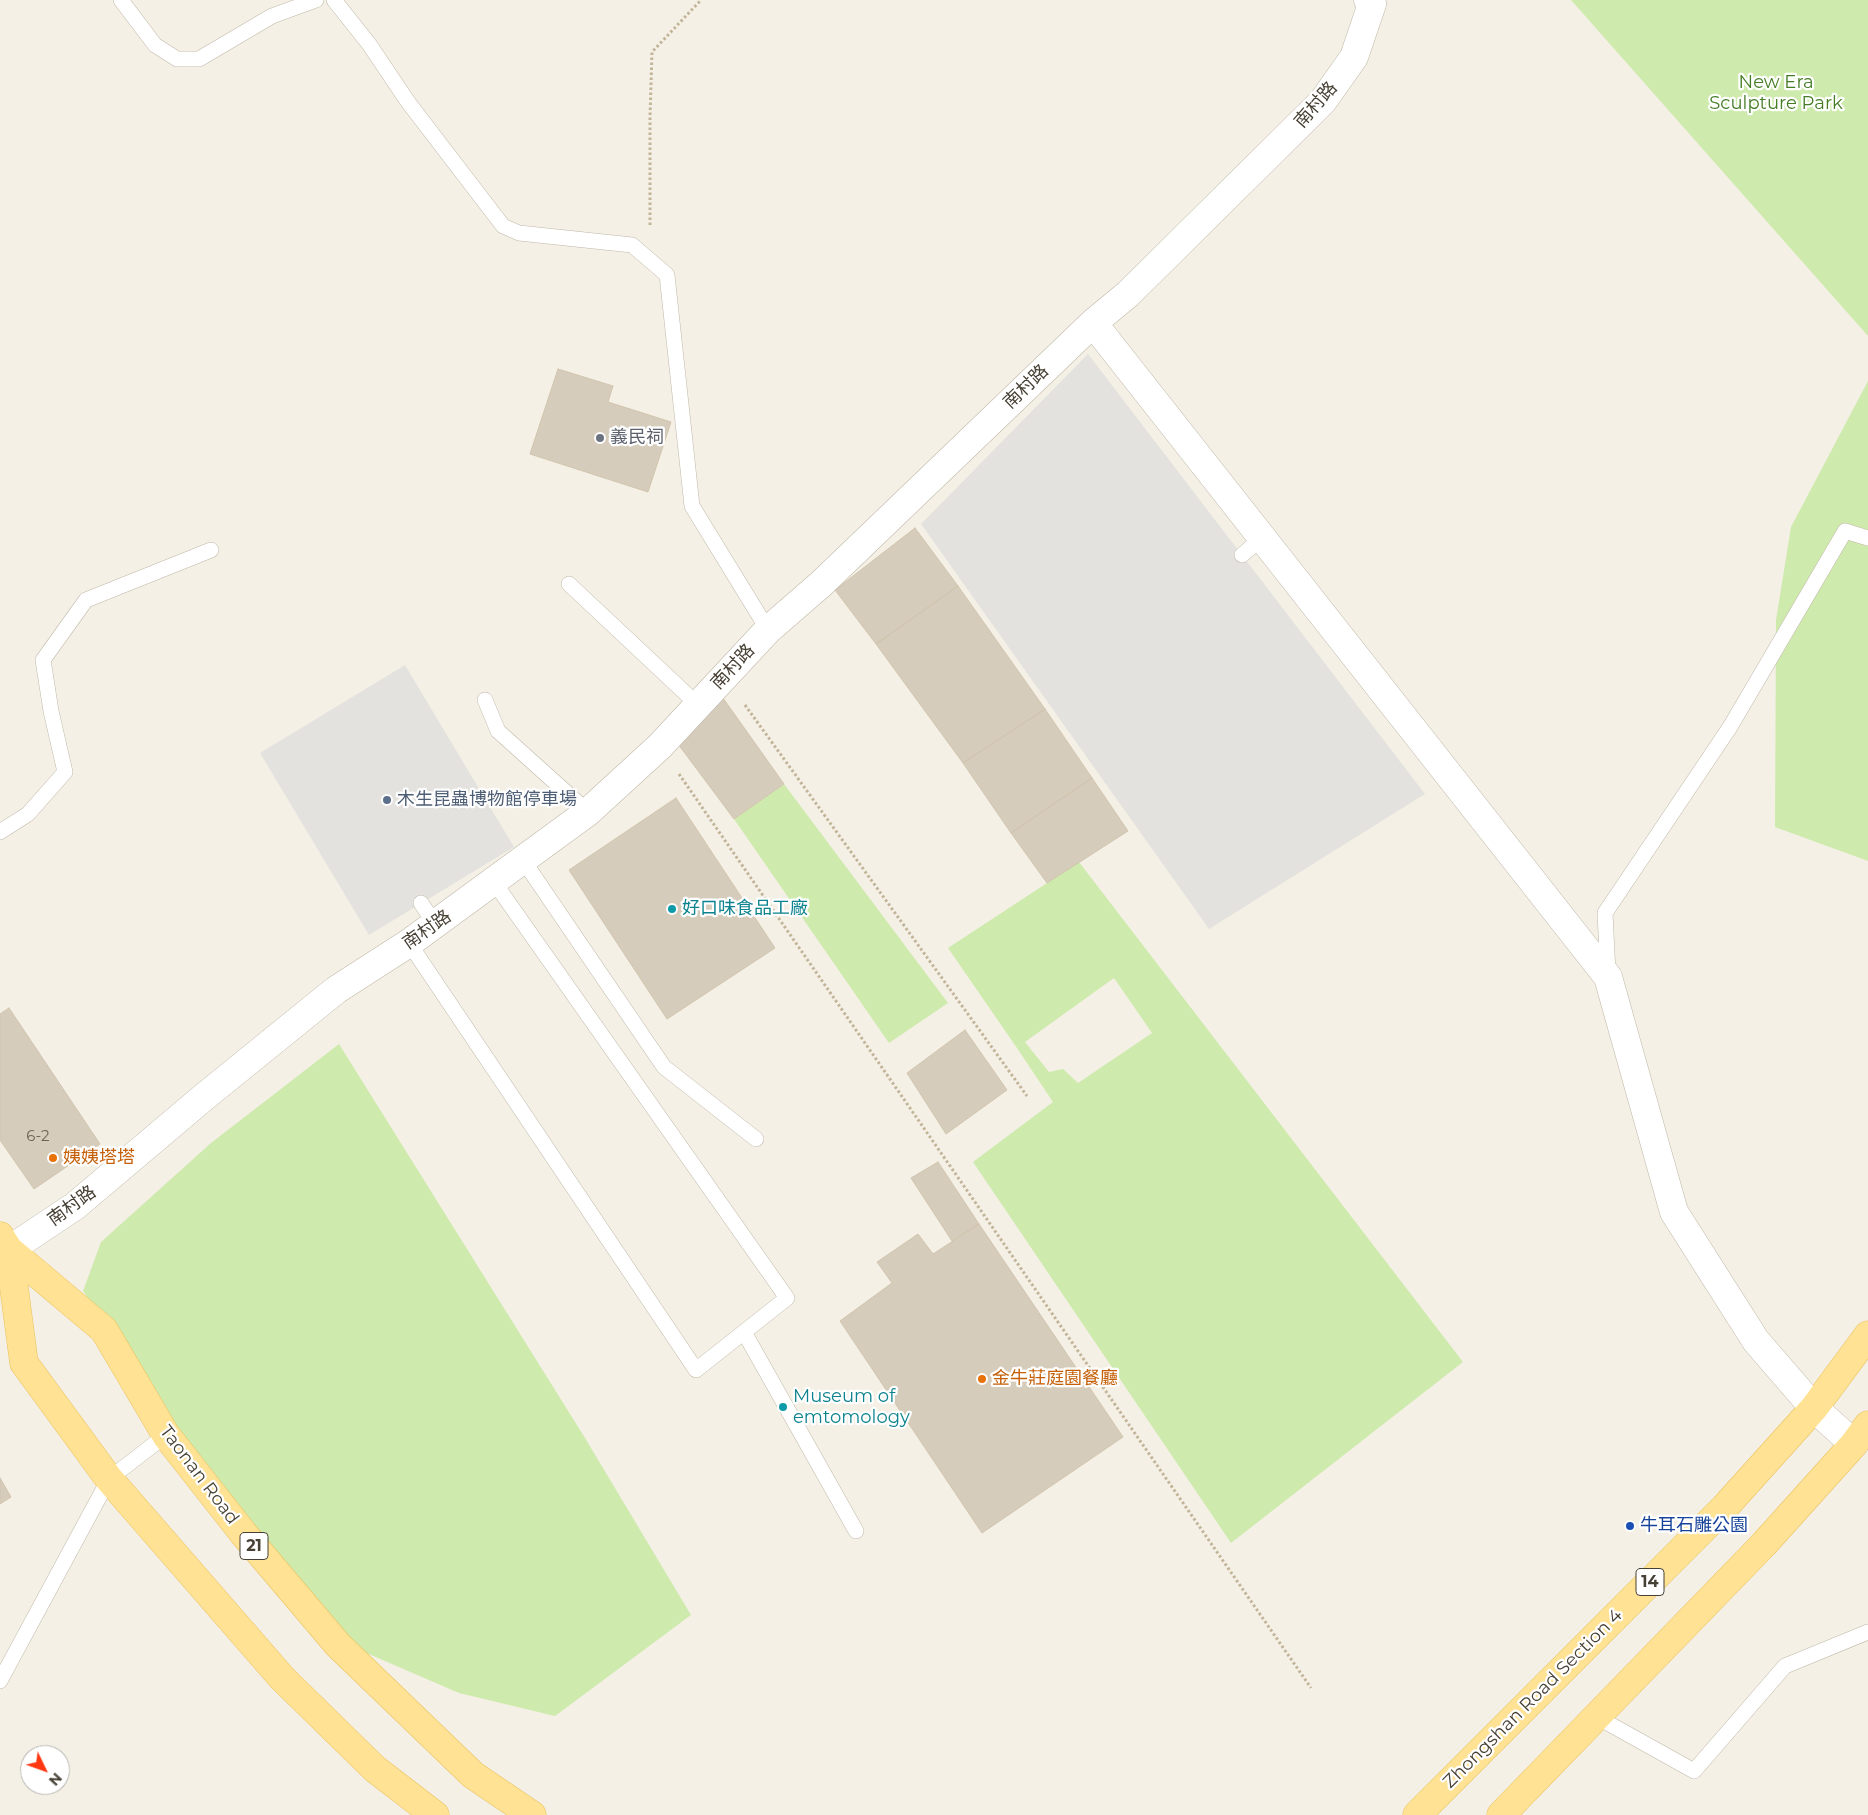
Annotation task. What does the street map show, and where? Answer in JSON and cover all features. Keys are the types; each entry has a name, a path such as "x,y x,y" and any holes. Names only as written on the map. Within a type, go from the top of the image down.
{"main road":[{"name":"Taonan Road","path":"4,1243 104,1330 166,1435 243,1533 338,1645 473,1775 532,1815"},
{"path":"4,1243 24,1363 109,1479 282,1678 375,1769 435,1815"},
{"name":"Zhongshan Road Section 4","path":"1417,1815 1724,1508 1814,1408 1868,1335"},
{"path":"1501,1815 1764,1544 1861,1434"}],"street":[{"name":"南村路","path":"4,1243 75,1206 204,1097 336,990 409,943 428,914 494,882 588,812 660,746 768,630 821,584 1093,323 1128,294 1323,101 1354,57 1372,4 1368,0"},
{"path":"1093,323 1252,546 1608,977 1674,1212 1756,1341 1814,1408 1861,1434"}],"lane":[{"path":"121,0 155,45 177,59 199,59 272,16 316,0"},
{"path":"334,0 369,44 408,102 503,226 520,232 632,245 651,259 667,275 692,506 768,630"},
{"path":"1608,977 1605,913 1730,727 1845,530 1868,538"},
{"path":"0,832 28,814 65,772 51,711 43,660 86,600 211,550"},
{"path":"569,584 698,705"},
{"path":"485,700 498,731 588,812"},
{"path":"522,860 664,1067 756,1139"},
{"path":"409,943 696,1370 787,1298 494,882"},
{"path":"744,1332 856,1531"},
{"path":"0,1680 109,1479 166,1435"},
{"path":"1596,1717 1694,1770 1785,1666 1868,1632"}],"path":[{"path":"651,259 650,117 652,52 701,0"},
{"path":"724,676 1027,1096"},
{"path":"660,746 1311,1688"}],"green space":[{"name":"New Era Sculpture Park","path":"1571,0 1868,0 1868,336"},
{"path":"1868,381 1868,861 1775,827 1776,620 1791,527"},
{"path":"784,784 948,1003 889,1043 734,819"},
{"path":"1079,862 1463,1362 1231,1543 973,1162 1053,1102 948,948","holes":["1114,978 1152,1033 1078,1083 1063,1069 1049,1072 1025,1042"]},
{"path":"339,1044 585,1438 691,1615 555,1716 459,1693 348,1645 228,1502 83,1291 101,1242 211,1143"}],"shaded area":[{"path":"1088,354 1425,794 1209,929 921,524"},
{"name":"木生昆蟲博物館停車場","path":"405,665 514,847 369,935 260,753"}],"building":[{"name":"義民祠","path":"558,369 613,386 608,402 671,422 648,492 530,454"},
{"path":"915,528 958,586 876,644 835,590"},
{"path":"958,586 1045,709 963,763 876,644"},
{"path":"723,698 784,784 734,819 678,744"},
{"path":"1045,709 1092,778 1011,833 963,763"},
{"path":"1092,778 1128,831 1047,883 1011,833"},
{"name":"好口味食品工廠","path":"676,798 775,948 667,1019 569,870"},
{"path":"9,1008 100,1144 34,1189 0,1140 0,1014"},
{"path":"965,1030 1007,1090 946,1134 907,1073"},
{"path":"938,1162 979,1224 952,1241 911,1178"},
{"name":"金牛莊庭園餐廳","path":"979,1224 1123,1437 982,1533 840,1321 892,1283 877,1262 918,1234 933,1254"},
{"path":"0,1478 11,1497 0,1504"}],"place":[{"name":"義民祠","path":"600,438"},
{"name":"木生昆蟲博物館停車場","path":"387,800"},
{"name":"好口味食品工廠","path":"672,909"},
{"name":"姨姨塔塔","path":"53,1158"},
{"name":"金牛莊庭園餐廳","path":"982,1379"},
{"name":"Museum of emtomology","path":"783,1407"},
{"name":"牛耳石雕公園","path":"1630,1526"}]}
